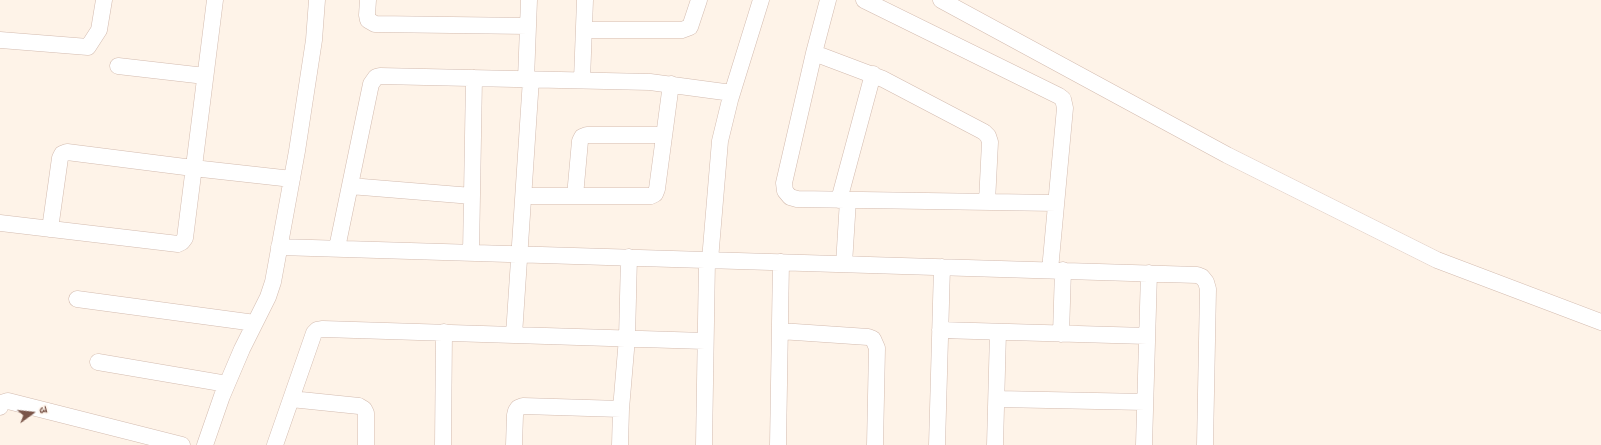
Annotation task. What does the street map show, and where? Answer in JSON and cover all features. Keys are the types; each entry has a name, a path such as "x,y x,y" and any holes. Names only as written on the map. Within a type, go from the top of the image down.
{"street":[{"path":"0,40 88,47 99,30 104,0"},
{"path":"0,224 178,244 182,242 185,238 215,0"},
{"path":"205,445 227,384 242,349 268,297 273,282 292,179 314,40 317,0"},
{"path":"368,0 368,20 375,24 528,26"},
{"path":"514,335 524,196 529,79 529,0"},
{"path":"582,80 585,0"},
{"path":"584,30 682,30 690,27 699,0"},
{"path":"704,445 708,260 720,141 732,93 761,0"},
{"path":"828,0 814,53 784,183 785,190 790,197 797,199 1056,203"},
{"path":"864,0 1060,96 1062,99 1065,108 1056,203 1057,270 1061,334"},
{"path":"941,0 1227,155 1437,260 1601,322"},
{"path":"814,53 873,74 984,132 988,136 990,147 987,202"},
{"path":"118,66 205,76"},
{"path":"844,264 843,200 873,74"},
{"path":"336,248 371,84 376,77 582,80 671,84 732,93"},
{"path":"471,252 474,78"},
{"path":"524,196 650,196 655,194 657,189 671,84"},
{"path":"575,196 580,141 582,137 587,135 664,135"},
{"path":"50,229 60,158 62,154 67,152 292,179"},
{"path":"350,186 472,196"},
{"path":"279,247 1197,275 1202,277 1206,282 1208,289 1205,445"},
{"path":"620,445 621,409 627,338 629,257"},
{"path":"778,445 781,262"},
{"path":"937,445 942,267"},
{"path":"1144,445 1149,273"},
{"path":"76,298 256,323"},
{"path":"275,445 314,333 318,330 444,332 706,341"},
{"path":"940,330 1147,336"},
{"path":"780,331 868,337 873,339 877,348 875,445"},
{"path":"443,445 444,332"},
{"path":"995,445 998,398 998,332"},
{"path":"98,362 227,384"},
{"path":"998,398 1145,402"},
{"path":"291,399 359,406 364,409 366,413 366,445"},
{"path":"0,407 1,403 8,401 182,445"},
{"path":"514,445 516,411 518,408 523,406 621,409"}]}
